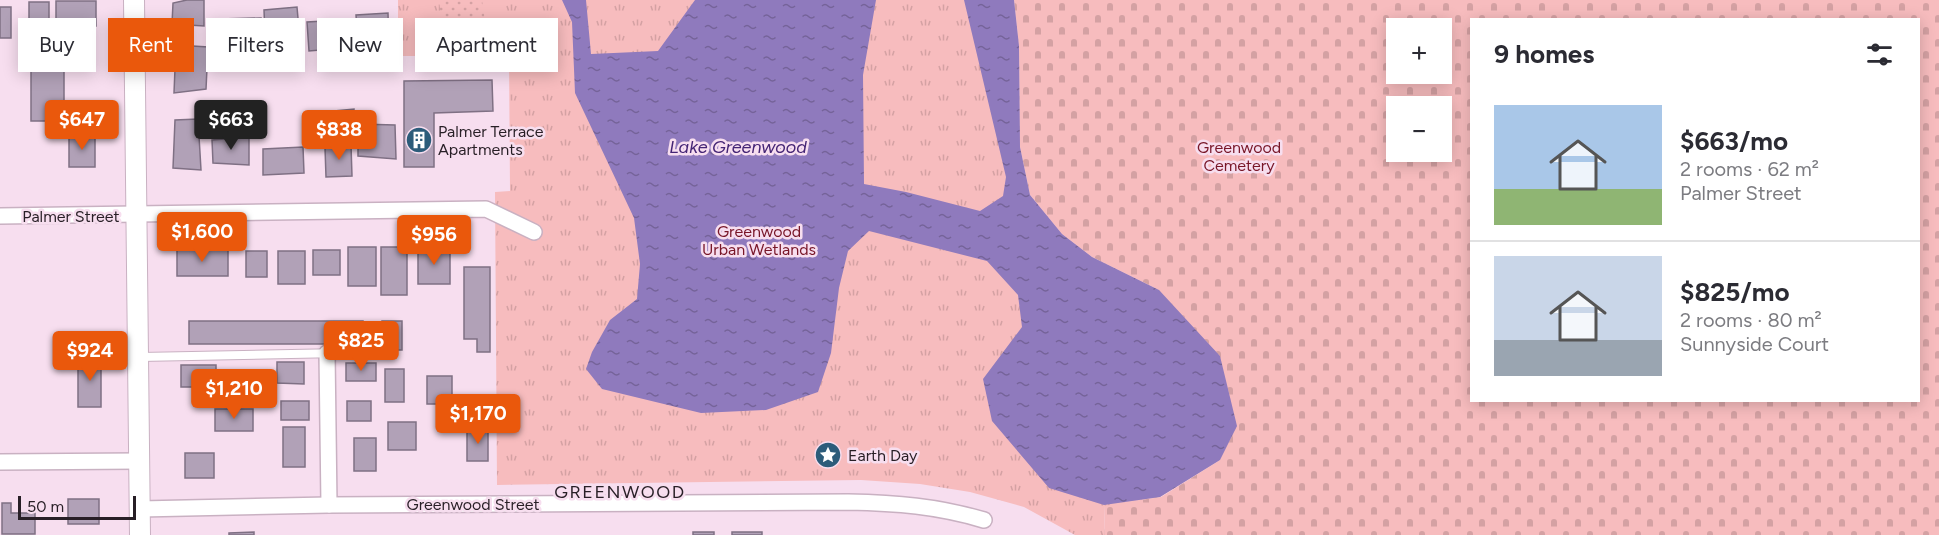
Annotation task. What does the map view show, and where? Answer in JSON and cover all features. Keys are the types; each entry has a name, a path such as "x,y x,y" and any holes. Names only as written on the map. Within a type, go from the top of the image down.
{"street":[{"path":"134,0 140,535"},
{"name":"Palmer Street","path":"0,216 486,209 534,232"},
{"path":"329,505 334,353"},
{"path":"0,462 139,461"},
{"name":"Greenwood Street","path":"140,509 329,505 848,502 934,507 984,520"}],"lane":[{"path":"138,357 334,353"}],"green space":[{"name":"Greenwood Urban Wetlands","path":"398,0 1014,0 1019,46 1020,147 1030,195 1062,234 1092,257 1159,290 1220,356 1237,426 1220,460 1160,497 1104,506 1105,535 1075,535 1024,507 970,492 920,484 861,480 497,485 495,192 510,191 509,72 558,72 558,18 415,18 415,56 403,56 403,18 398,18"},
{"path":"439,0 482,0 484,18 441,18"},
{"name":"Greenwood Cemetery","path":"1014,0 1939,0 1939,535 1105,535 1104,505 1161,497 1220,460 1159,290 1092,257 1062,234 1030,195 1020,147 1019,46"}],"water":[{"name":"Lake Greenwood","path":"562,0 586,0 591,54 658,51 695,0 876,0 863,75 864,184 980,211 1003,196 1006,177 964,0 1014,0 1019,46 1020,147 1030,195 1062,234 1092,257 1159,290 1220,356 1237,426 1220,460 1160,497 1104,505 1049,488 992,421 983,379 1022,327 1018,295 987,261 869,231 848,251 839,288 831,353 818,392 766,410 701,413 602,389 586,369 592,352 610,320 637,299 640,264 634,218 575,93 572,22"}],"building":[{"path":"204,0 204,26 194,25 194,18 172,18 173,3"},
{"path":"56,1 96,1 96,18 56,18"},
{"path":"29,2 49,2 49,18 29,18"},
{"path":"0,7 11,7 11,38 0,38"},
{"path":"297,7 298,18 264,18 264,10"},
{"path":"388,13 388,18 356,18 356,15"},
{"path":"317,21 317,50 309,51 307,22"},
{"path":"194,46 206,47 206,89 174,93 175,72 194,72"},
{"path":"31,72 64,72 64,121 31,121"},
{"name":"Palmer Terrace Apartments","path":"492,80 493,111 434,113 434,167 404,167 404,81"},
{"path":"354,109 353,141 325,137 324,112"},
{"path":"198,119 201,170 173,168 175,120"},
{"path":"358,124 395,125 396,159 358,156"},
{"path":"69,136 95,136 95,167 69,167"},
{"path":"249,137 249,165 213,163 212,140"},
{"path":"351,145 352,176 326,177 325,148"},
{"path":"303,147 304,173 263,175 263,149"},
{"path":"348,247 376,247 376,286 348,286"},
{"path":"381,247 407,247 407,295 381,295"},
{"path":"418,249 450,249 450,284 418,284"},
{"path":"177,250 228,250 228,276 177,276"},
{"path":"313,250 340,250 340,275 313,275"},
{"path":"246,251 267,251 267,277 246,277"},
{"path":"278,251 305,251 305,284 278,284"},
{"path":"464,267 490,267 490,352 477,352 477,339 464,339"},
{"path":"189,321 363,321 363,352 342,352 342,344 189,344"},
{"path":"382,321 402,321 402,350 382,350"},
{"path":"78,358 101,358 101,407 78,407"},
{"path":"277,362 304,362 304,384 277,383"},
{"path":"346,363 376,363 376,381 346,381"},
{"path":"181,365 216,365 216,387 181,387"},
{"path":"385,369 404,369 404,402 385,402"},
{"path":"427,376 452,376 452,404 427,404"},
{"path":"281,401 309,401 309,420 281,420"},
{"path":"347,401 371,401 371,421 347,421"},
{"path":"215,409 253,409 253,431 215,431"},
{"path":"388,422 416,422 416,450 388,450"},
{"path":"283,427 305,427 305,467 283,467"},
{"path":"467,429 488,429 488,461 467,461"},
{"path":"354,438 376,438 376,471 354,471"},
{"path":"185,453 214,453 214,478 185,478"},
{"path":"68,499 99,499 99,524 68,524"},
{"path":"2,503 11,503 11,513 35,513 35,534 2,534"},
{"path":"254,532 254,535 229,535 229,533"},
{"path":"693,532 714,532 714,535 693,535"},
{"path":"732,532 762,532 762,535 732,535"}],"place":[{"name":"Palmer Terrace Apartments","path":"419,140"},
{"name":"Earth Day","path":"828,455"}],"district":[{"name":"GREENWOOD","path":"620,492"}]}
